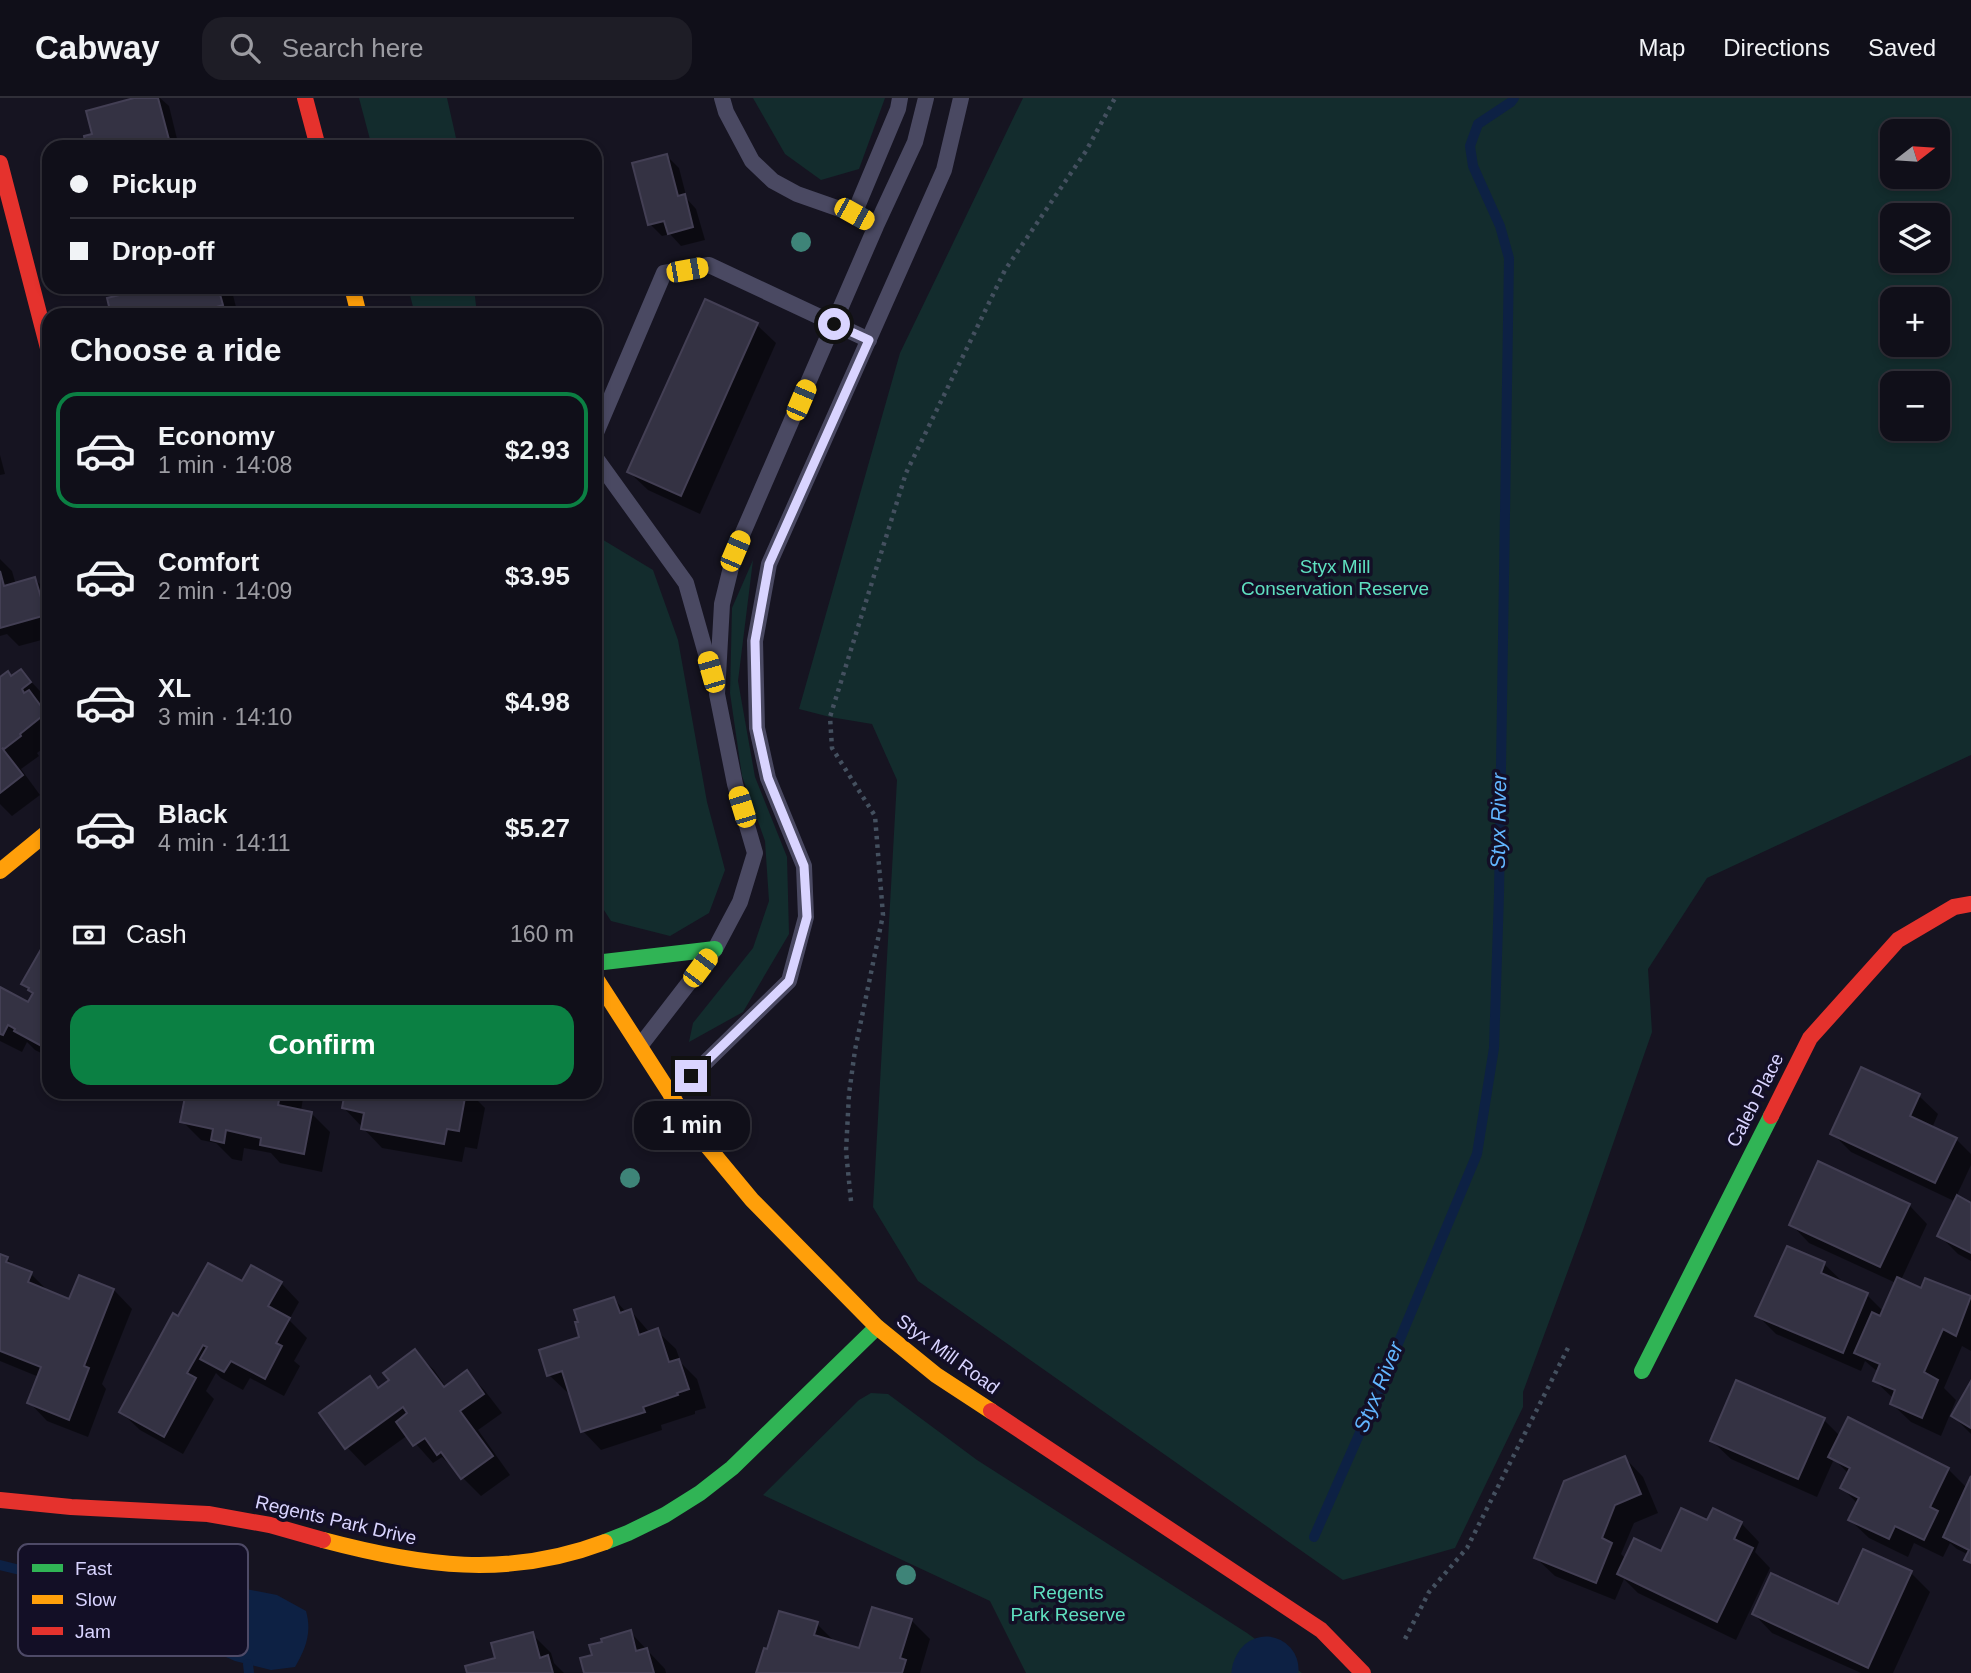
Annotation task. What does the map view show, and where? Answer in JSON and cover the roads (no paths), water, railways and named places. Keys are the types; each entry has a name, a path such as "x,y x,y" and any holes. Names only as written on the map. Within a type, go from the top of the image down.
{"street":[{"path":"305,98 316,140"},
{"path":"0,163 42,325"},
{"path":"0,871 42,837"},
{"name":"Caleb Place","path":"1642,1371 1810,1038 1898,940 1954,907 1971,904"},
{"path":"602,961 684,954 715,948"},
{"name":"Styx Mill Road","path":"602,988 693,1129 752,1200 877,1327 936,1375 1321,1630 1363,1673"},
{"name":"Regents Park Drive","path":"0,1500 71,1508 215,1514 257,1522 383,1556 429,1563 476,1567 561,1557 595,1547 640,1528 693,1498 732,1468 877,1327"}],"lane":[{"path":"722,98 726,112 752,161 773,181 797,194 854,214 876,226"},
{"path":"854,214 898,109 900,98"},
{"path":"717,694 722,604 735,551 915,142 926,98"},
{"path":"671,1096 789,981 807,917 804,866 768,778 757,728 755,641 769,564 944,170 961,98"},
{"path":"602,419 664,274 709,265 869,340"},
{"path":"602,467 686,583 717,694 735,784 755,853 740,902 715,948 640,1046"}],"water":[{"path":"248,1589 277,1595 306,1611 307,1640 295,1667 271,1670 224,1656 248,1656"}],"waterway":[{"name":"Styx River","path":"1314,1537 1477,1154 1494,1048 1509,258 1500,226 1473,166 1470,146 1478,124 1514,98"},
{"path":"0,1565 18,1570"},
{"path":"248,1664 249,1673"},
{"name":"Styx River","path":"1264,1673 1266,1669"}],"park label":[{"name":"Styx Mill Conservation Reserve","path":"1335,577"},
{"name":"Regents Park Reserve","path":"1068,1603"}]}
